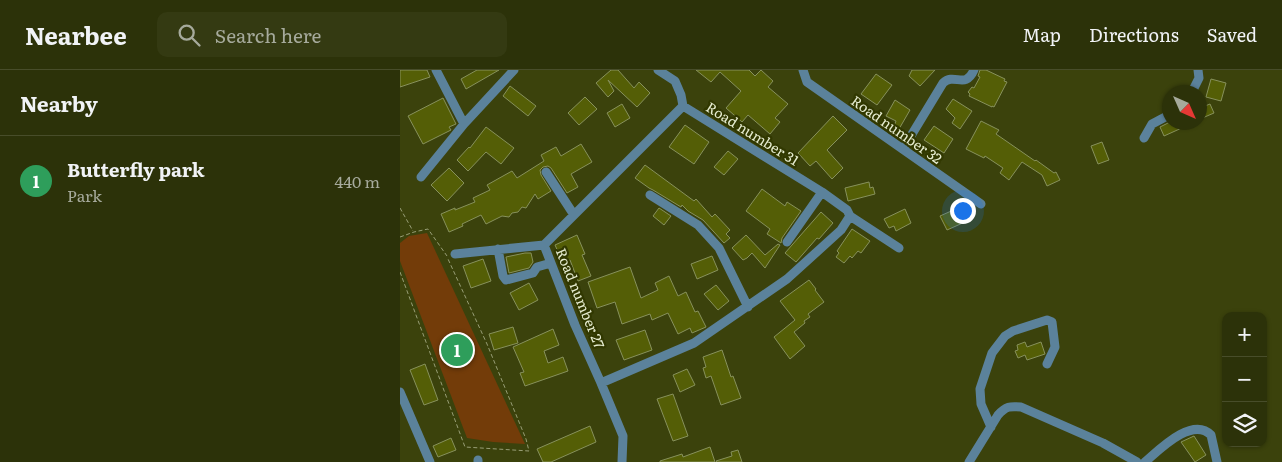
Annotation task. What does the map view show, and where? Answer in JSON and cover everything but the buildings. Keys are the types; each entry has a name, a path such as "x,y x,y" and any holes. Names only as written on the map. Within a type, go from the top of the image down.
{"street":[{"path":"436,70 464,124"},
{"path":"421,177 464,124 514,70"},
{"path":"658,70 675,81 683,106"},
{"name":"Road number 32","path":"803,70 807,82 981,204"},
{"path":"903,149 943,83 948,79 966,80 971,77 974,70"},
{"path":"1196,85 1199,78 1198,70"},
{"name":"Road number 31","path":"683,106 822,192 899,248"},
{"name":"Road number 27","path":"622,462 623,436 575,325 544,245 683,106"},
{"path":"1144,138 1152,124 1162,119"},
{"path":"546,172 574,215"},
{"path":"787,242 822,192"},
{"path":"650,195 698,225 719,248 748,307"},
{"path":"601,383 694,343 748,307 787,279 841,230 849,213"},
{"path":"455,254 544,245"},
{"path":"498,249 503,276 506,280 533,273 537,267 551,263"},
{"path":"991,427 981,404 980,389 992,352 1005,336 1013,331 1047,320 1052,322 1056,347 1047,364"},
{"path":"400,392 430,462"},
{"path":"969,462 1003,409 1011,406 1021,407 1103,444 1137,462"},
{"path":"1145,462 1184,432 1204,430 1211,435 1217,462"}],"path":[{"path":"400,208 414,232"},
{"path":"400,237 428,229 446,255 487,344 526,439 529,451 466,447 400,272"}],"shaded area":[{"path":"427,233 525,444 467,438 400,261 400,243 409,236"}],"place":[{"name":"Butterfly park","path":"457,350"}]}
